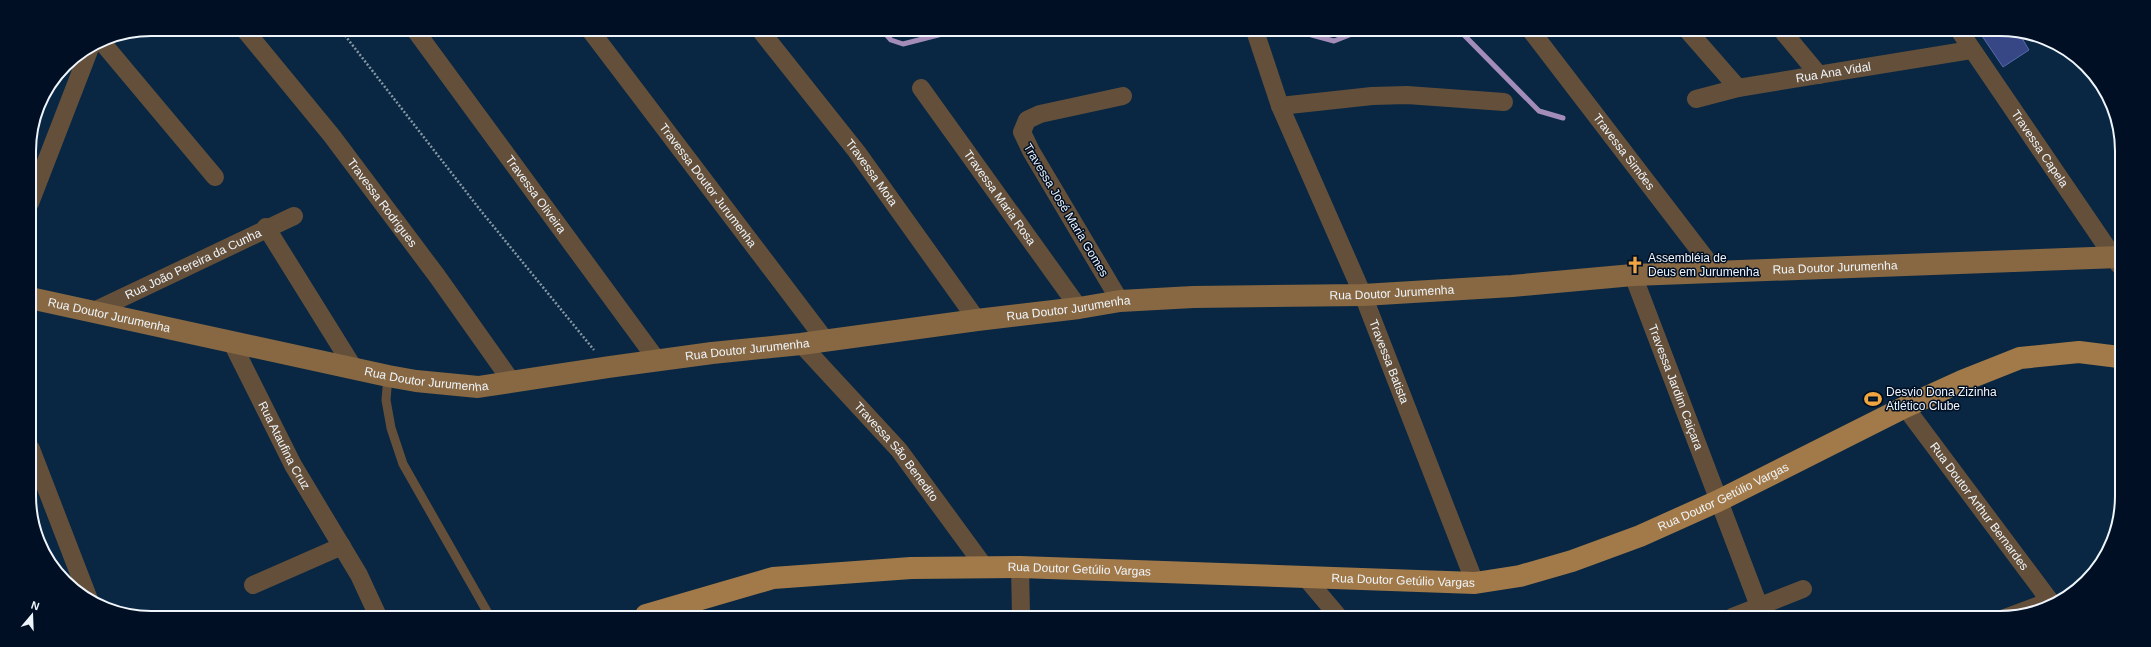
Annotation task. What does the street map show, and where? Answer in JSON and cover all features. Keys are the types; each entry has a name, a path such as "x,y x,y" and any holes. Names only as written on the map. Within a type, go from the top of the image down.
{"main road":[{"name":"Rua Doutor Jurumenha","path":"36,299 355,370 416,381 478,387 657,360 826,341 977,320 1079,308 1120,301 1193,297 1363,295 1512,286 1633,274 2115,260"},
{"name":"Rua Doutor Getúlio Vargas","path":"660,611 773,578 911,568 984,566 1305,578 1476,582 1520,576 1572,561 1640,536 1718,501 1905,407 1962,381 2020,358 2079,352 2115,356"}],"street":[{"name":"Travessa Rodrigues","path":"250,36 332,136 437,276 512,382"},
{"name":"Travessa Oliveira","path":"418,36 657,360"},
{"name":"Travessa Doutor Jurumenha","path":"595,36 826,341"},
{"name":"Travessa Mota","path":"765,36 857,152 977,320"},
{"name":"Travessa Batista","path":"1257,36 1280,106 1363,295 1476,582"},
{"name":"Travessa Simões","path":"1535,36 1716,272"},
{"path":"1692,36 1738,88"},
{"path":"1787,36 1820,75"},
{"name":"Travessa Capela","path":"1963,36 1971,50 2115,256"},
{"path":"105,46 215,177"},
{"name":"Rua Ana Vidal","path":"1696,98 1738,88 1971,50"},
{"path":"36,188 87,55"},
{"name":"Travessa Maria Rosa","path":"920,88 1079,308"},
{"path":"1280,106 1372,96 1407,95 1504,102"},
{"name":"Travessa José Maria Gomes","path":"1120,301 1031,151 1022,132 1027,120 1040,114 1124,96"},
{"name":"Rua João Pereira da Cunha","path":"92,312 266,227 294,216"},
{"path":"266,227 355,370"},
{"name":"Travessa Jardim Caiçara","path":"1633,274 1759,606"},
{"name":"Rua Ataufina Cruz","path":"232,343 293,464 359,575 376,611"},
{"name":"Travessa São Benedito","path":"801,344 899,450 984,566"},
{"name":"Rua Doutor Arthur Bernardes","path":"1905,407 2049,600"},
{"path":"36,462 86,590"},
{"path":"253,585 342,546"},
{"path":"1020,567 1021,611"},
{"path":"1305,578 1334,611"},
{"path":"1747,611 1803,589"}],"lane":[{"path":"388,376 386,400 391,428 403,464 487,611"}],"path":[{"path":"345,36 510,248 608,367"}],"building":[{"path":"1982,36 2022,38 2029,50 2003,67"}],"waterway":[{"path":"887,36 891,40 903,44 934,36"},
{"path":"1316,36 1334,41 1347,36"},
{"path":"1465,36 1539,111 1563,118"}],"place":[{"name":"Assembléia de Deus em Jurumenha","path":"1635,265"},
{"name":"Desvio Dona Zizinha Atlético Clube","path":"1873,399"}]}
